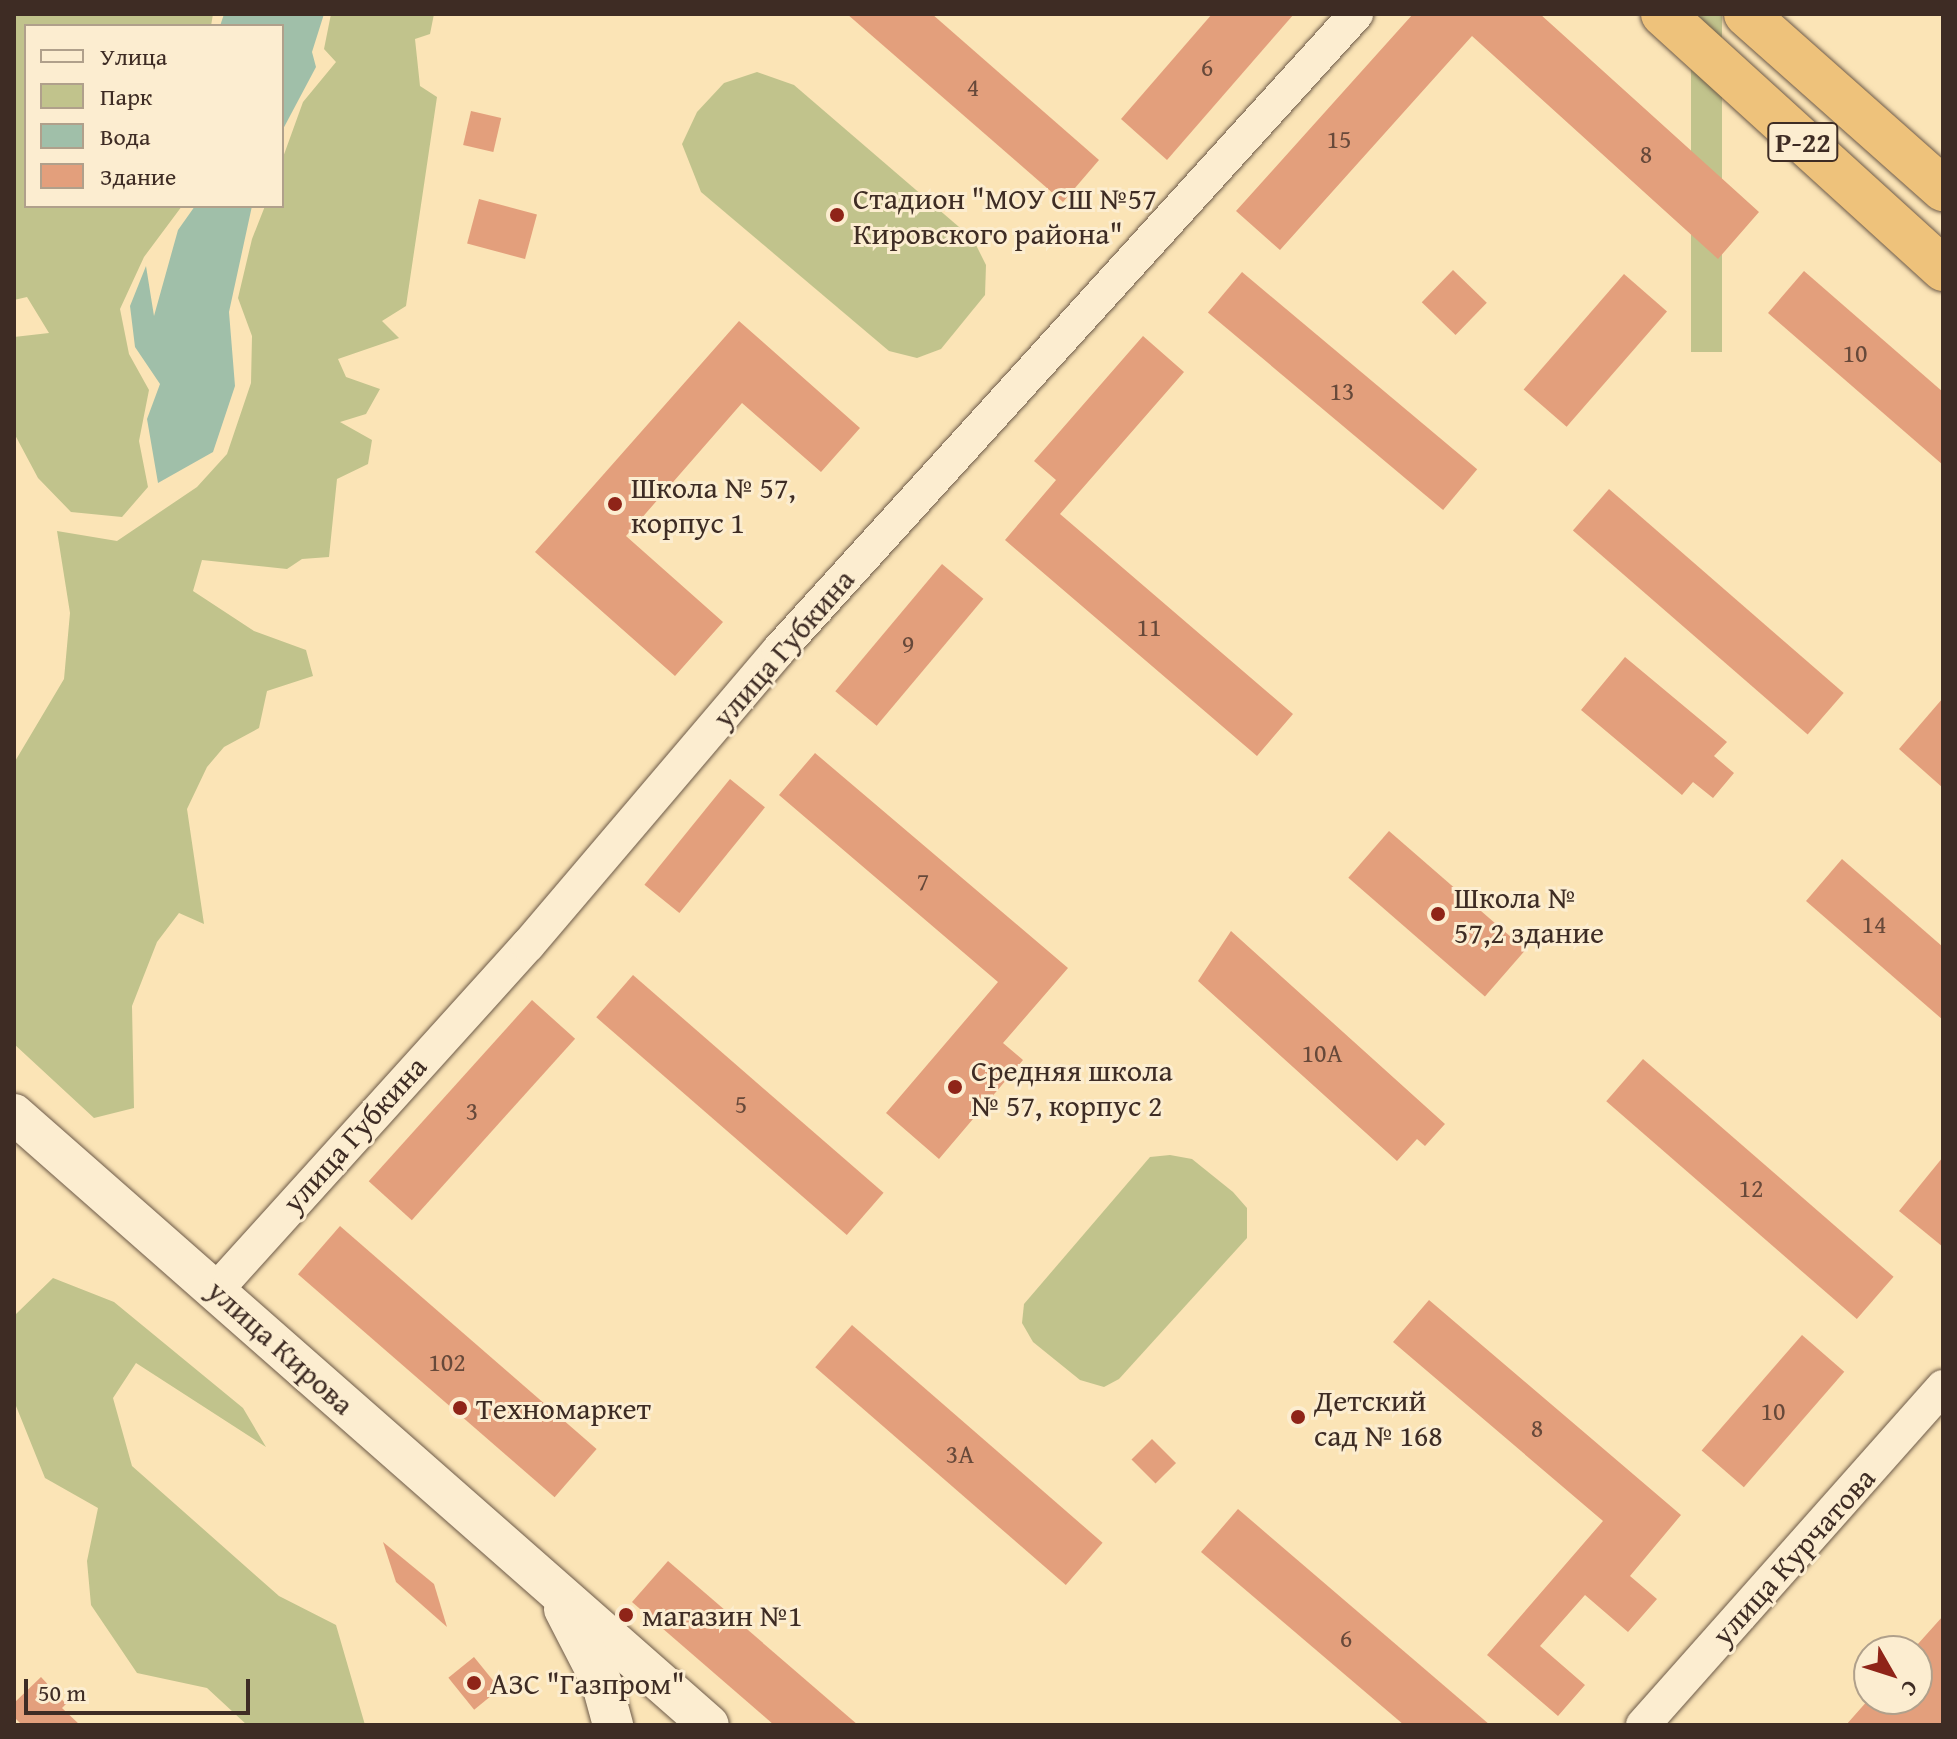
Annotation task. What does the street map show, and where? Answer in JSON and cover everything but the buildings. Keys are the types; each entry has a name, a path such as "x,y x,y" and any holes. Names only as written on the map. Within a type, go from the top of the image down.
{"highway":[{"name":"Р-22","path":"1663,14 1943,269"},
{"name":"Р-22","path":"1746,14 1943,189"}],"main road":[{"name":"улица Кирова","path":"14,1114 217,1289 709,1725"},
{"name":"улица Кирова","path":"548,1581 586,1646 613,1725"}],"street":[{"name":"улица Губкина","path":"217,1289 528,945 779,650 1356,14"},
{"name":"улица Курчатова","path":"1643,1725 1943,1387"}],"green space":[{"path":"14,14 213,14 211,24 24,24 24,208 181,208 144,257 120,309 129,354 149,390 139,441 148,487 122,517 71,512 38,478 14,433 14,337 49,333 27,297 14,300"},
{"path":"331,14 434,14 430,34 415,39 420,86 437,97 406,306 382,321 399,338 338,359 346,377 380,389 366,414 340,422 372,440 368,464 337,479 329,557 302,559 287,569 202,560 193,591 254,631 306,650 313,676 267,691 259,728 224,747 207,767 187,809 204,924 179,913 157,942 132,1006 134,1108 94,1118 14,1044 14,763 64,679 70,613 57,531 117,541 197,487 227,454 251,383 252,336 238,298 252,239 264,208 284,208 284,154 303,102 336,62 324,49"},
{"path":"1691,14 1722,14 1722,352 1691,352"},
{"name":"Стадион \"МОУ СШ №57 Кировского района\"","path":"757,72 794,85 973,239 986,265 985,295 941,349 917,358 889,351 701,192 682,144 697,112 724,83"},
{"path":"1170,1155 1192,1159 1233,1192 1247,1208 1247,1238 1119,1379 1104,1387 1080,1380 1033,1342 1022,1323 1024,1304 1150,1157"},
{"path":"53,1278 114,1302 243,1408 266,1447 136,1363 113,1398 132,1466 279,1596 336,1625 365,1725 247,1725 207,1688 137,1673 91,1605 87,1561 98,1508 45,1478 14,1401 16,1314"}],"water":[{"path":"224,14 324,14 312,52 316,67 284,127 284,24 221,24"},
{"path":"194,208 252,208 229,312 235,386 213,452 158,483 147,419 160,384 135,347 130,306 146,266 154,316 178,230"}],"place":[{"name":"Стадион \"МОУ СШ №57 Кировского района\"","path":"837,215"},
{"name":"Школа № 57, корпус 1","path":"615,504"},
{"name":"Школа № 57,2 здание","path":"1438,914"},
{"name":"Средняя школа № 57, корпус 2","path":"955,1087"},
{"name":"Техномаркет","path":"460,1408"},
{"name":"Детский сад № 168","path":"1298,1417"},
{"name":"магазин №1","path":"626,1615"},
{"name":"АЗС \"Газпром\"","path":"474,1683"}]}
